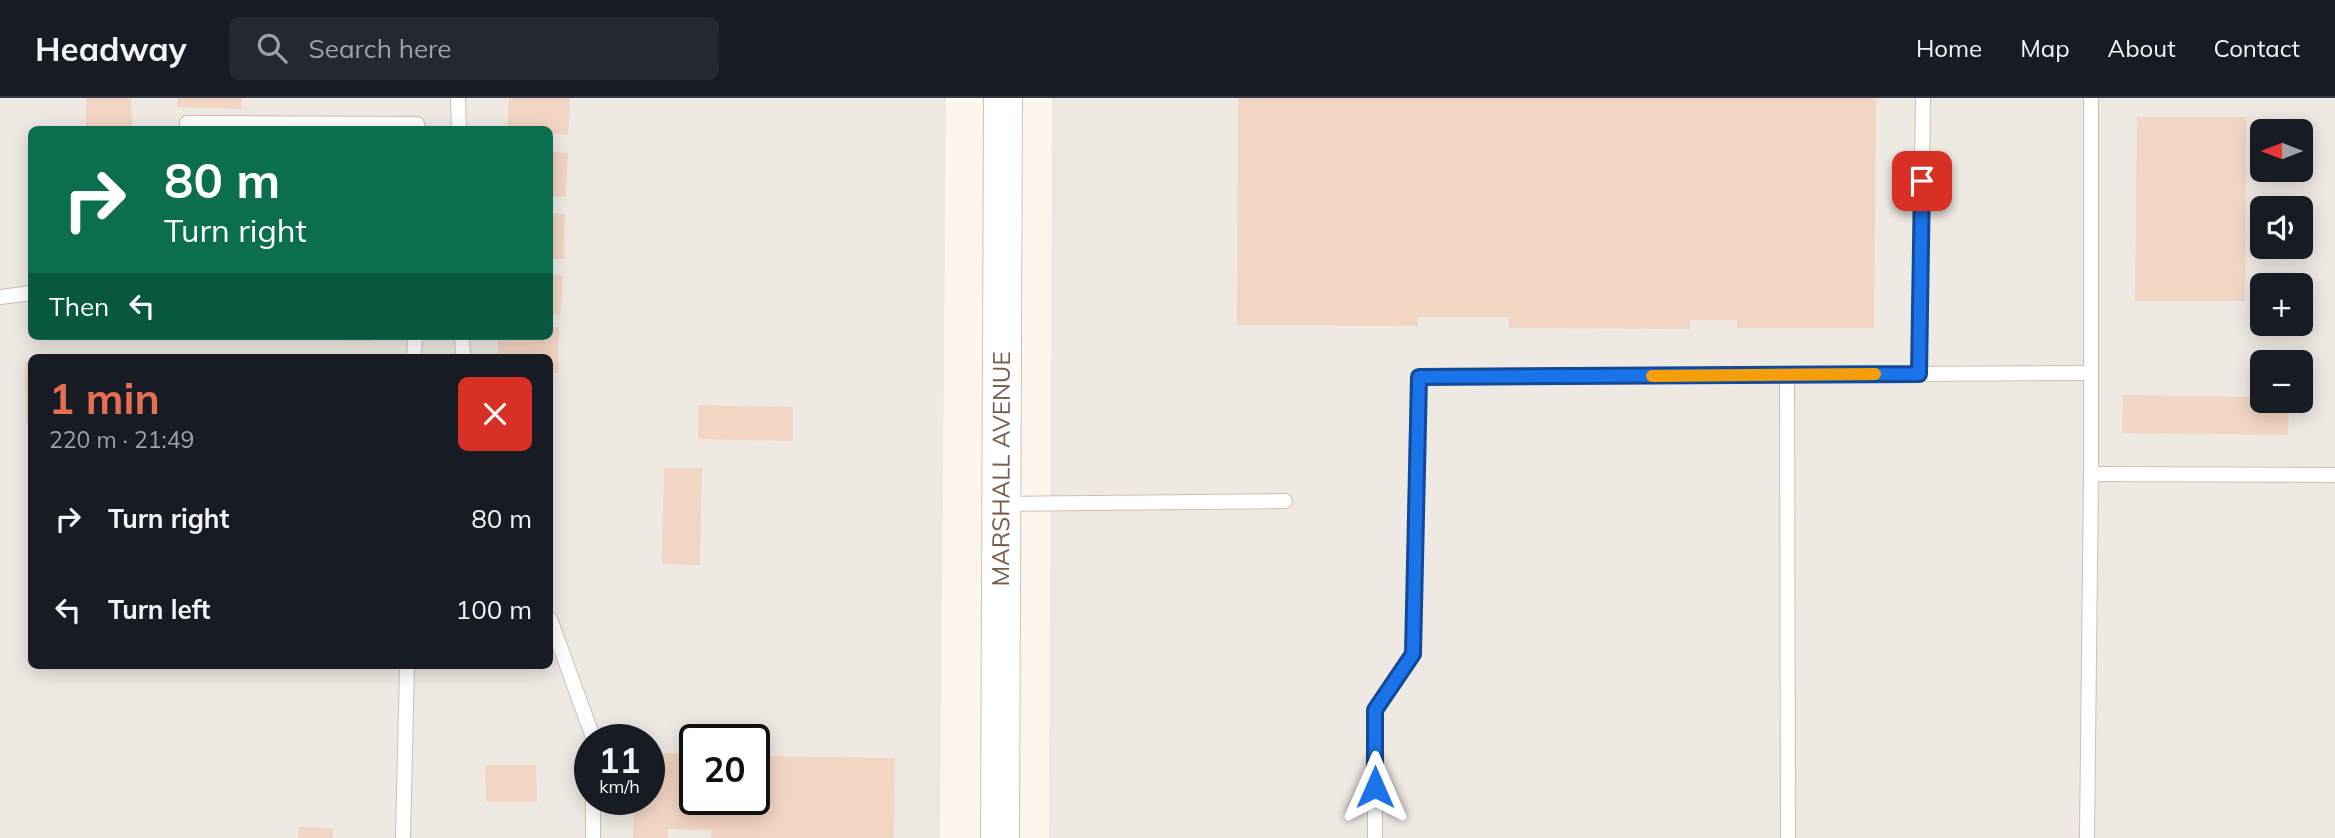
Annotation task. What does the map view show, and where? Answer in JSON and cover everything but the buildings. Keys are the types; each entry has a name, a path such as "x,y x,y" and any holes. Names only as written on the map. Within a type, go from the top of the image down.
{"street":[{"name":"MARSHALL AVENUE","path":"1000,838 1003,98"}],"lane":[{"path":"458,98 459,126"},
{"path":"1919,374 1923,98"},
{"path":"2087,838 2091,98"},
{"path":"187,126 187,123 417,126"},
{"path":"0,297 28,294"},
{"path":"1375,838 1375,710 1413,654 1419,377 2091,373"},
{"path":"1787,375 1788,838"},
{"path":"2091,474 2335,475"},
{"path":"1002,504 1285,501"},
{"path":"553,626 588,724"},
{"path":"403,838 407,669"},
{"path":"593,815 593,838"}],"shaded area":[{"path":"0,98 946,98 940,838 0,838"},
{"path":"1052,98 2335,98 2335,838 1049,838"}],"slow traffic":[{"path":"1652,376 1875,374"}],"route":[{"path":"1375,787 1375,710 1413,654 1419,377 1919,374 1922,181"}]}
